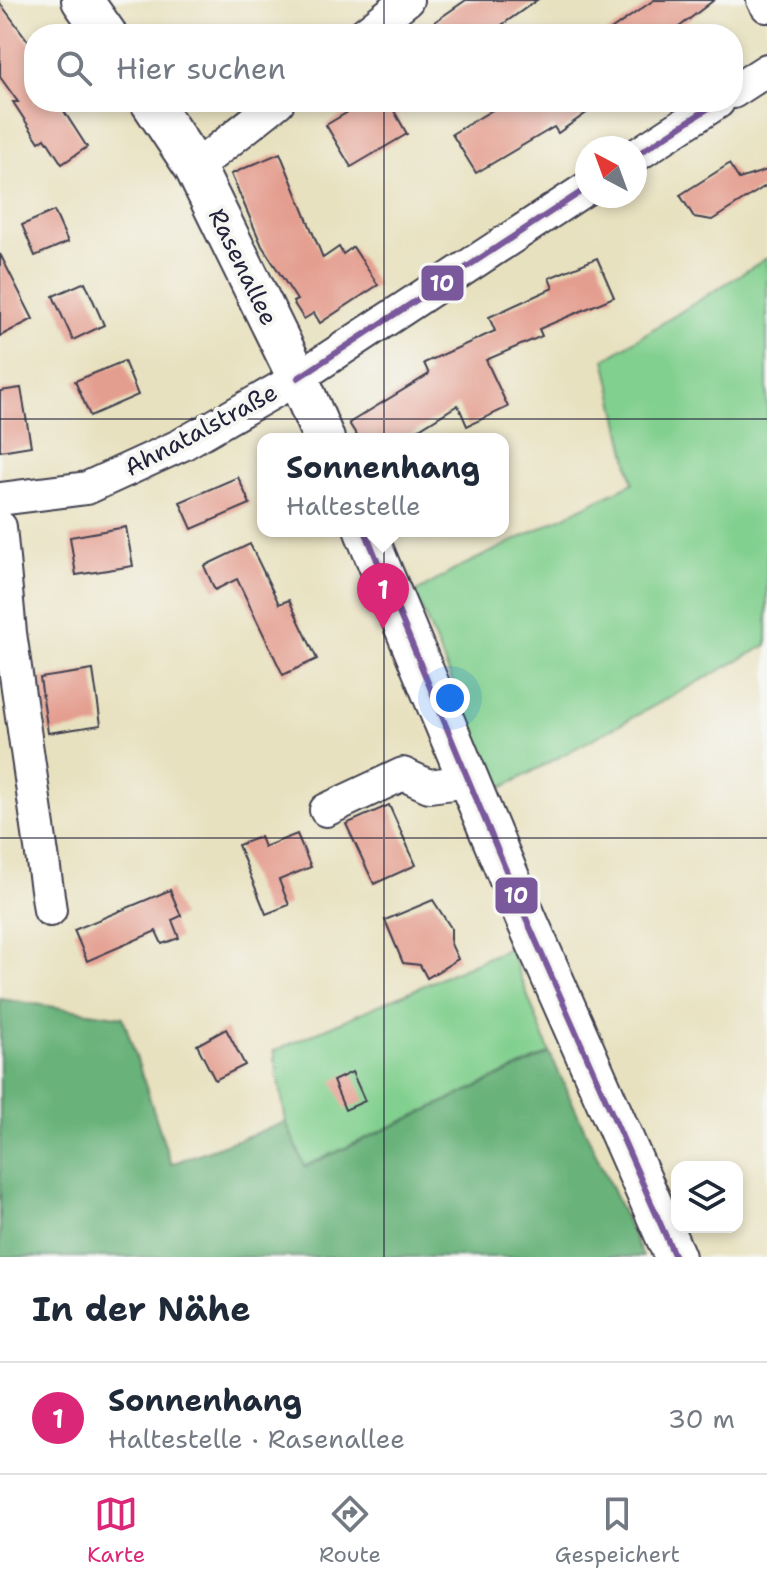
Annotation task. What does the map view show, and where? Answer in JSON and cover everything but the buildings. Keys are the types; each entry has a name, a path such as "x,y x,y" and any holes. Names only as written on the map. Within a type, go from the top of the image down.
{"main road":[{"path":"82,0 99,24"},
{"name":"Rasenallee","path":"158,112 195,168 298,378 321,433"},
{"path":"367,537 525,916 675,1257"}],"street":[{"path":"377,24 407,0"},
{"path":"763,0 767,6"},
{"path":"743,86 767,70"},
{"path":"195,168 265,112"},
{"path":"647,148 703,112"},
{"name":"Ahnatalstraße","path":"0,499 87,488 181,445 298,378 575,196"},
{"path":"0,527 10,633 50,910"},
{"path":"326,810 403,774 429,786 469,781"}],"green space":[{"path":"767,258 767,645 498,790 415,593 460,567 633,483 605,359"},
{"path":"509,948 550,1053 304,1167 286,1122 274,1051"},
{"path":"0,999 123,1017 171,1164 286,1122 305,1167 550,1053 643,1257 0,1257"}],"transit line":[{"name":"10","path":"647,148 703,112"},
{"name":"10","path":"298,378 575,196"},
{"name":"10","path":"367,537 525,916 675,1257"}],"place":[{"name":"Sonnenhang","path":"383,629"}]}
